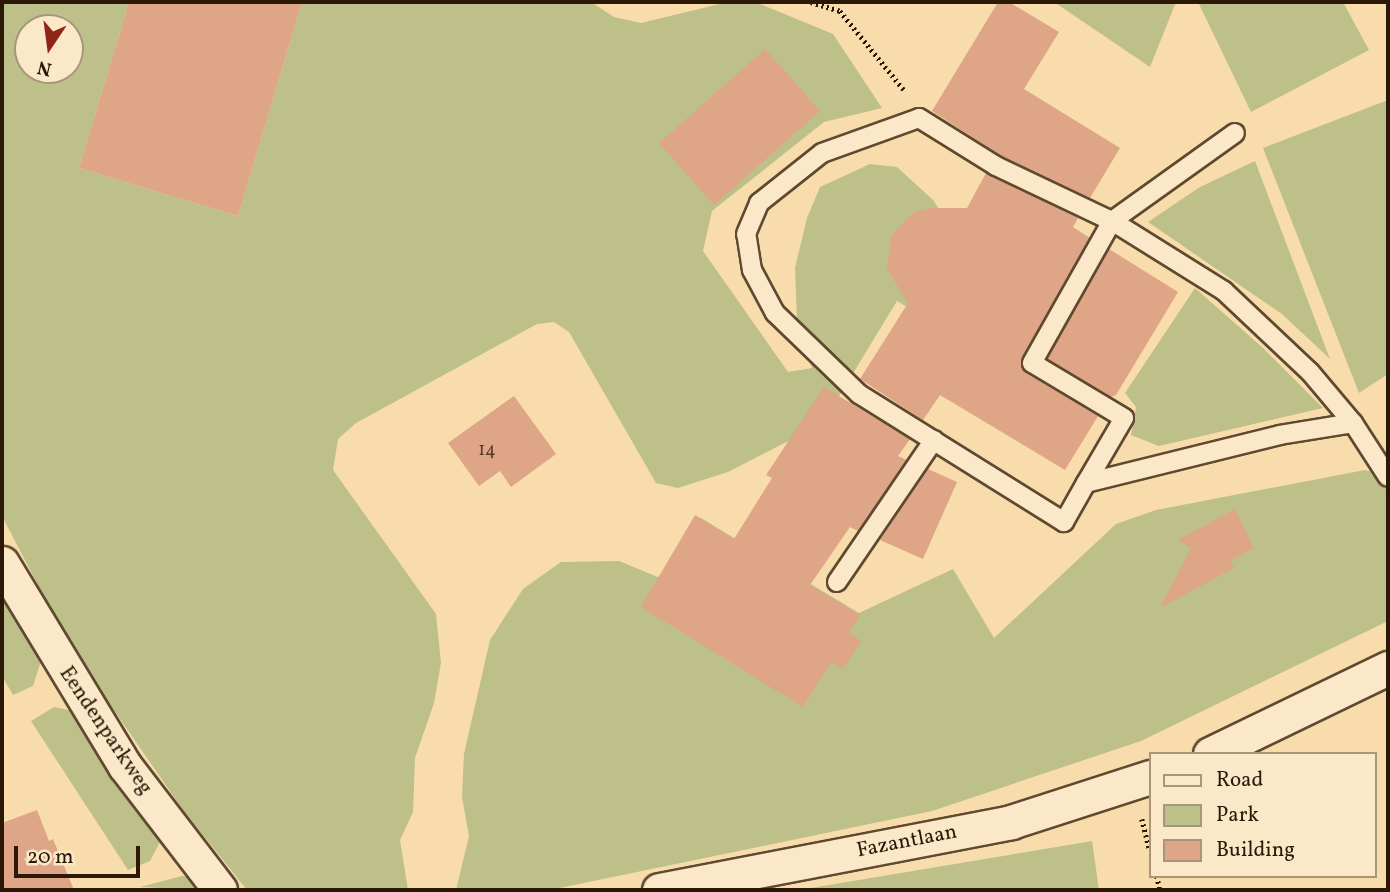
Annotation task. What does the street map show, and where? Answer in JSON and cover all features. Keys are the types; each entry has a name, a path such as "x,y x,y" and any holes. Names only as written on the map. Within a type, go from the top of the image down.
{"street":[{"name":"Eendenparkweg","path":"2,563 125,766 220,890"},
{"path":"1214,752 1388,668"},
{"name":"Fazantlaan","path":"659,890 1012,822 1148,778"}],"lane":[{"path":"1235,133 1112,221 1032,363 1124,418 1064,522 859,394 775,313 752,270 746,234 759,203 821,153 919,118 996,166 1112,221 1224,292 1268,328 1353,423 1388,477"},
{"path":"1086,483 1280,435 1353,423"},
{"path":"837,582 934,440"}],"path":[{"path":"811,2 840,11 901,84 919,118"},
{"path":"1142,819 1148,843"}],"green space":[{"path":"2,2 129,2 79,168 238,216 302,2 591,2 614,17 641,23 728,2 755,2 833,34 882,108 824,122 712,211 703,251 788,372 812,368 797,320 795,268 807,218 820,187 870,164 897,167 933,200 953,230 927,319 897,301 838,398 808,431 728,472 678,488 656,483 569,332 554,322 537,324 356,423 338,439 333,470 436,614 441,663 434,703 415,758 413,812 400,840 408,890 247,890 183,810 69,645 2,516"},
{"path":"1054,2 1176,2 1150,67"},
{"path":"1198,2 1343,2 1369,50 1251,112"},
{"path":"1388,100 1388,374 1359,393 1263,148"},
{"path":"1255,161 1330,359 1282,314 1148,222 1200,187"},
{"path":"1195,288 1263,348 1323,408 1159,446 1131,435 1136,407 1125,393"},
{"path":"1365,470 1388,476 1388,621 1141,741 932,811 550,890 456,890 469,836 462,797 464,754 490,640 523,589 561,562 619,561 665,580 701,518 859,613 953,569 994,638 1116,524 1156,510"},
{"path":"2,594 41,661 33,686 13,695 2,676"},
{"path":"54,707 73,711 160,842 150,861 128,870 31,721"},
{"path":"1092,841 1099,890 799,890"},
{"path":"191,876 201,890 140,887"}],"building":[{"path":"129,2 302,2 238,216 79,168"},
{"path":"998,2 1009,2 1059,32 1024,89 1120,148 1090,198 1001,156 932,111"},
{"path":"765,49 820,111 714,205 659,143"},
{"path":"986,173 1078,218 1073,227 1090,238 1021,362 1026,373 1098,416 1065,470 940,395 923,420 860,379 908,303 887,269 891,236 913,213 929,208 967,208"},
{"path":"1109,249 1178,292 1116,395 1110,397 1047,359"},
{"path":"824,387 910,439 898,456 907,460 858,531 850,527 810,585 860,615 849,633 861,641 843,669 831,662 803,707 641,607 695,515 734,539 772,478 766,475"},
{"path":"514,396 556,454 511,487 500,471 479,486 448,443"},
{"path":"928,469 957,482 923,559 880,540"},
{"path":"1235,509 1254,548 1230,560 1234,568 1160,608 1191,548 1178,540"},
{"path":"37,810 49,841 53,839 74,890 2,890 2,823"}]}
